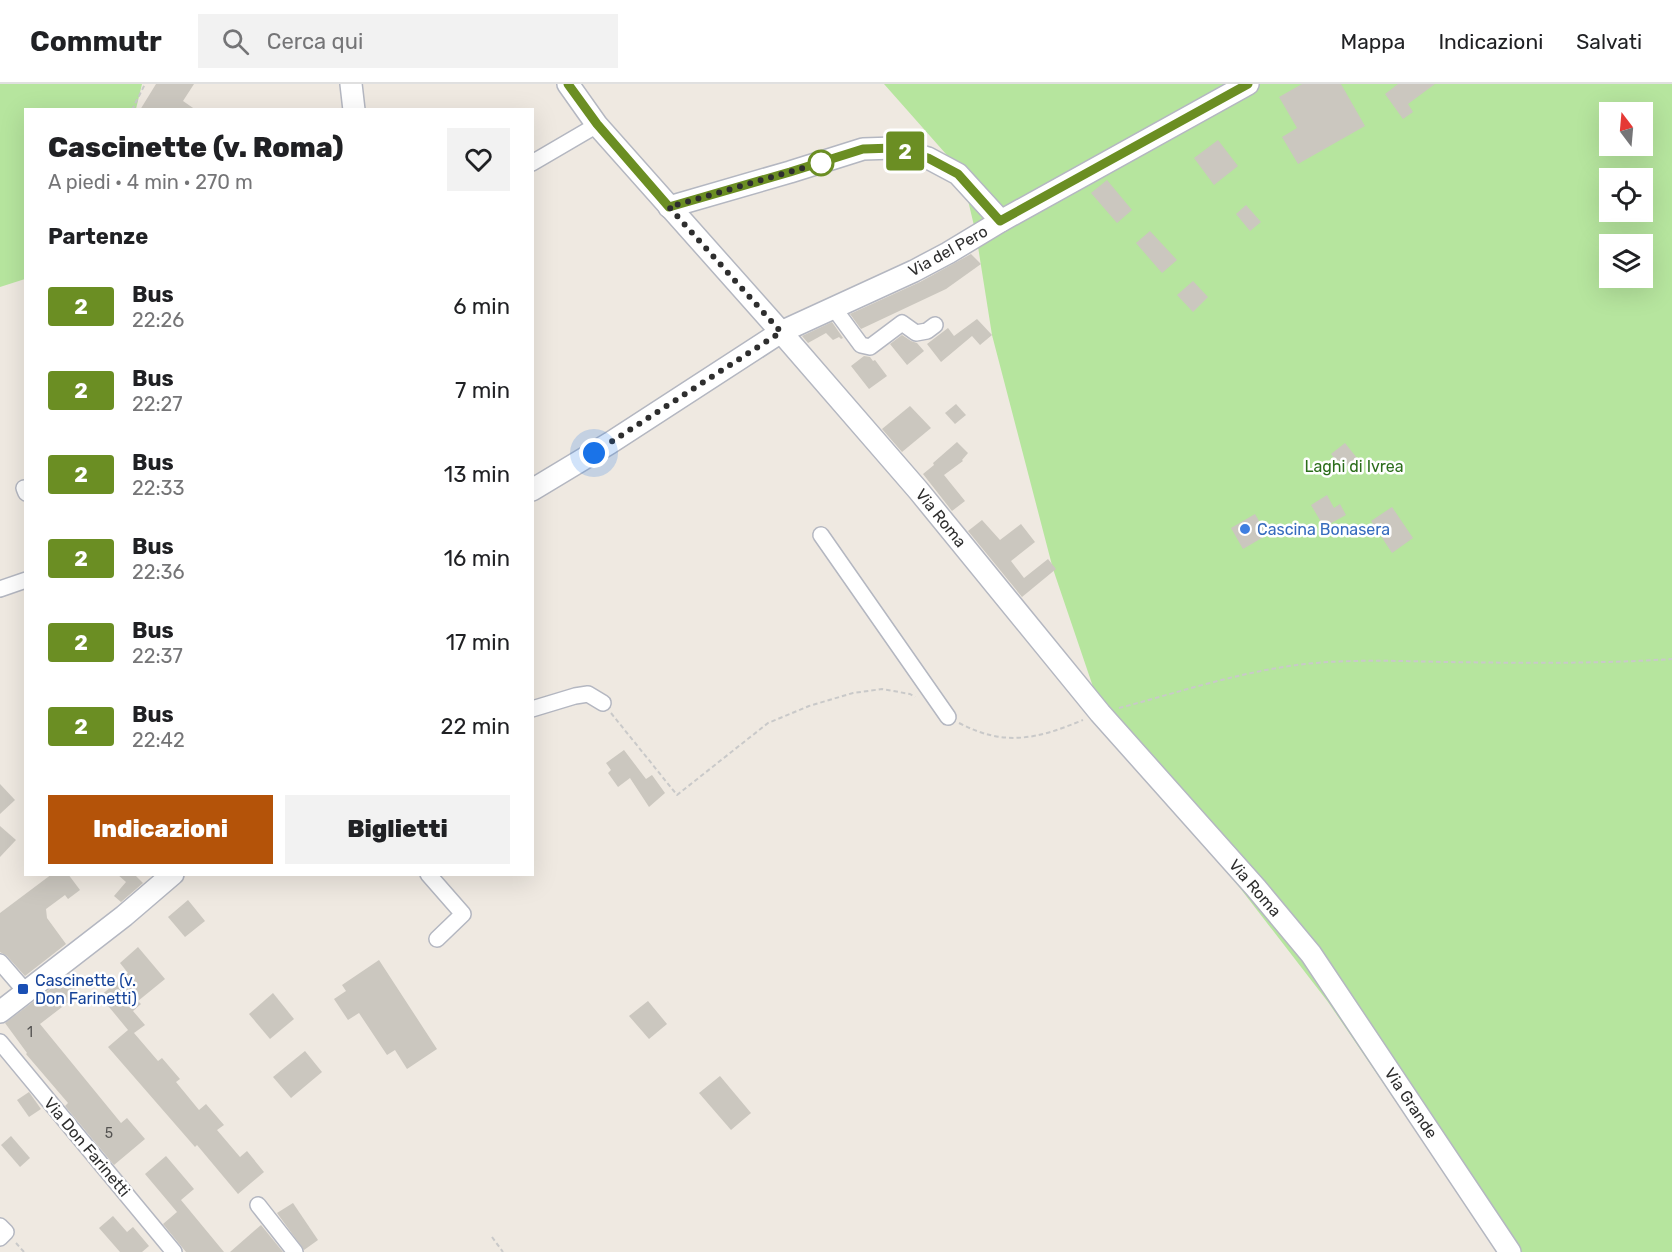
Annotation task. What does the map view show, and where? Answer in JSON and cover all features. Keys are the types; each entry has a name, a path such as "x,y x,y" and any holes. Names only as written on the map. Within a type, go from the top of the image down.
{"street":[{"path":"351,84 354,108"},
{"name":"Via Roma","path":"568,84 597,124 918,490 1100,713 1256,888 1311,954"},
{"name":"Via del Pero","path":"534,489 610,443 781,332 948,253 1000,221 1248,84"},
{"path":"534,162 597,124"},
{"path":"669,207 863,149 894,148 928,158 958,174 1000,221"},
{"path":"833,307 861,345 870,347 903,323 916,333 927,331 935,325"},
{"path":"821,535 948,717"},
{"path":"0,589 24,581"},
{"path":"534,708 588,694 603,703"},
{"path":"0,1012 124,916 171,876"},
{"path":"430,876 463,914 437,939"},
{"name":"Via Grande","path":"1311,954 1510,1252"},
{"path":"0,962 26,992"},
{"name":"Via Don Farinetti","path":"0,1042 174,1252"},
{"path":"258,1205 295,1252"},
{"path":"0,1226 6,1232 0,1238"}],"path":[{"path":"133,108 145,84"},
{"path":"948,717 972,730 1012,739 1037,736 1100,713 1247,674 1304,664 1358,661 1629,662 1672,659"},
{"path":"603,703 677,795 768,723 808,706 854,693 882,689 910,694 920,700"},
{"path":"492,1237 503,1252"}],"green space":[{"path":"0,84 142,84 136,108 24,108 24,279 0,287"},
{"name":"Laghi di Ivrea","path":"884,84 1672,84 1672,1252 1498,1252 1328,1002 1240,888 1107,728 1053,569 992,335 976,234 961,171"}],"building":[{"path":"156,84 194,84 183,101 193,108 141,108"},
{"path":"1302,84 1341,84 1365,126 1298,164 1282,137 1297,128 1279,97"},
{"path":"1398,84 1435,84 1408,104 1413,112 1403,119 1385,94"},
{"path":"1218,140 1238,166 1214,185 1194,158"},
{"path":"1107,180 1132,210 1117,223 1091,193"},
{"path":"1246,205 1261,222 1250,231 1236,214"},
{"path":"1150,231 1177,260 1162,273 1136,243"},
{"path":"971,254 981,264 946,289 861,329 850,314 920,282"},
{"path":"1193,281 1208,297 1193,312 1177,295"},
{"path":"977,319 992,335 980,345 972,336 941,362 927,344 948,328 954,336"},
{"path":"832,322 843,338 833,340 826,333 808,343 802,336"},
{"path":"902,335 917,343 924,351 907,365 890,344"},
{"path":"864,356 875,360 887,376 869,389 851,366"},
{"path":"956,404 966,415 955,424 945,413"},
{"path":"910,406 931,428 902,452 882,429"},
{"path":"957,442 968,453 963,461 944,475 965,501 952,511 923,474"},
{"path":"1345,443 1357,458 1343,469 1331,454"},
{"path":"1327,495 1334,508 1340,504 1346,515 1324,527 1311,505"},
{"path":"1392,507 1413,538 1392,553 1371,521"},
{"path":"1255,514 1267,535 1243,549 1231,528"},
{"path":"982,520 1000,540 1021,524 1035,542 1011,561 1024,578 1048,559 1056,569 1022,597 968,531"},
{"path":"624,750 646,779 652,775 665,793 649,807 630,778 618,787 608,773 611,770 606,763"},
{"path":"0,784 15,800 0,814"},
{"path":"0,826 16,840 0,857"},
{"path":"49,876 70,876 80,890 68,899 65,895 46,909 47,918 66,944 25,976 7,956 0,952 0,913"},
{"path":"119,876 136,876 143,883 121,902 114,896 126,882"},
{"path":"188,900 205,921 185,937 168,917"},
{"path":"138,947 165,979 138,1001 141,1004 133,1011 145,1025 134,1033 158,1061 162,1058 180,1079 176,1082 199,1110 206,1104 224,1125 217,1130 240,1157 247,1151 264,1172 238,1194 108,1047 128,1030 100,996 128,973 120,963"},
{"path":"379,960 437,1049 407,1069 395,1050 387,1055 359,1013 348,1020 334,999 346,991 342,985"},
{"path":"66,977 79,994 40,1024 121,1123 127,1118 145,1139 114,1165 65,1106 68,1103 26,1054 5,1023"},
{"path":"273,993 294,1019 270,1039 249,1014"},
{"path":"648,1001 667,1024 649,1039 629,1016"},
{"path":"305,1051 322,1072 291,1098 273,1077"},
{"path":"720,1076 751,1113 731,1130 699,1093"},
{"path":"29,1092 41,1109 29,1117 17,1100"},
{"path":"11,1136 30,1158 20,1167 1,1145"},
{"path":"166,1156 194,1189 181,1200 224,1252 186,1252 163,1224 177,1212 145,1174"},
{"path":"293,1203 318,1240 304,1250 277,1213"},
{"path":"113,1216 127,1232 133,1227 149,1246 142,1252 120,1252 99,1228"},
{"path":"261,1225 283,1252 230,1252"}],"bus line":[{"name":"2","path":"568,84 597,124 669,207 863,149 894,148 928,158 958,174 1000,221 1248,84"}],"place":[{"name":"Cascina Bonasera","path":"1245,529"},
{"name":"Cascinette (v. Don Farinetti)","path":"23,989"}],"route":[{"path":"594,453 781,332 669,207 827,161 821,163"}]}
